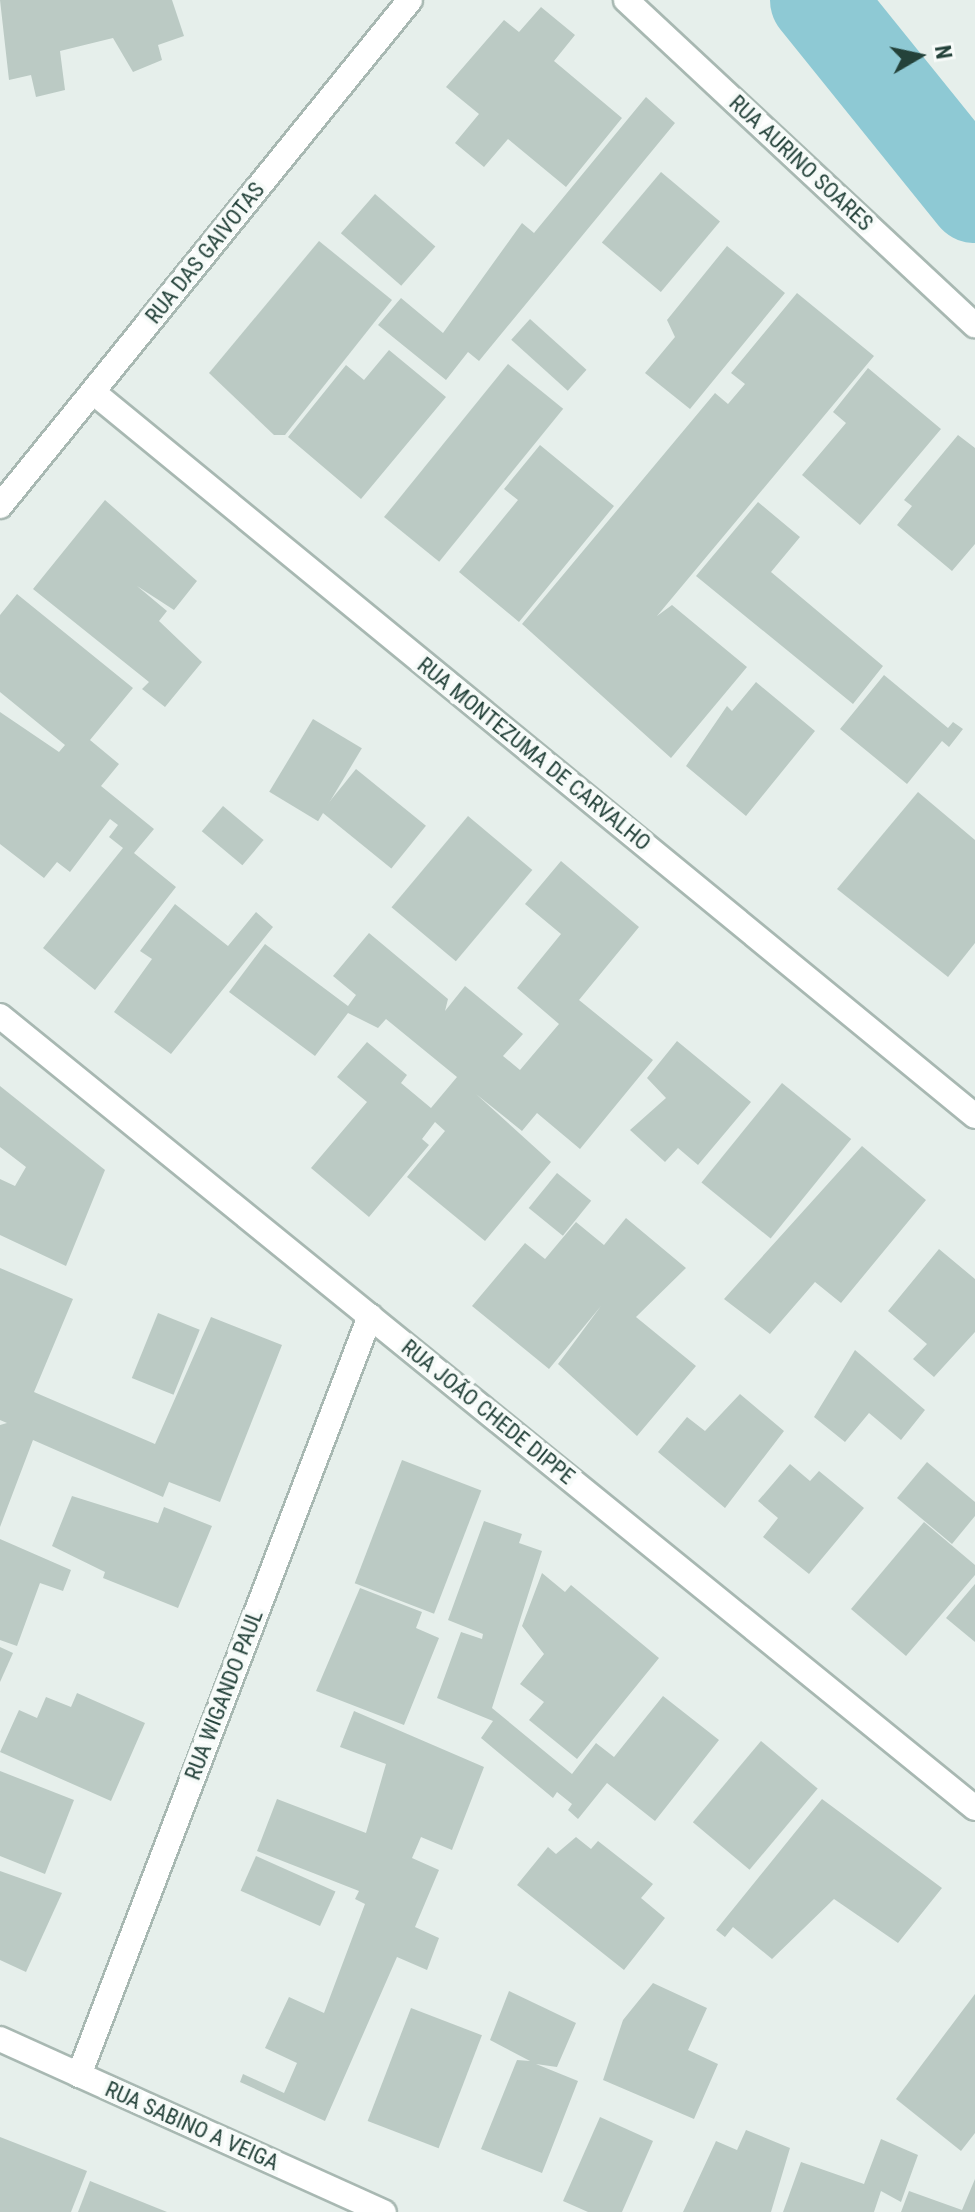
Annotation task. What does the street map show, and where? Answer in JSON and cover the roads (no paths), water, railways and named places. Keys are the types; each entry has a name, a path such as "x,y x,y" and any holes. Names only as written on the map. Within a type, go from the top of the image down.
{"street":[{"name":"RUA DAS GAIVOTAS","path":"0,506 410,0"},
{"name":"RUA AURINO SOARES","path":"626,0 975,325"},
{"name":"RUA MONTEZUMA DE CARVALHO","path":"93,392 975,1116"},
{"name":"RUA JOÃO CHEDE DIPPE","path":"0,1016 975,1808"},
{"name":"RUA WIGANDO PAUL","path":"79,2075 370,1316"},
{"name":"RUA SABINO A VEIGA","path":"0,2039 384,2212"}],"waterway":[{"path":"817,0 975,196"}]}
